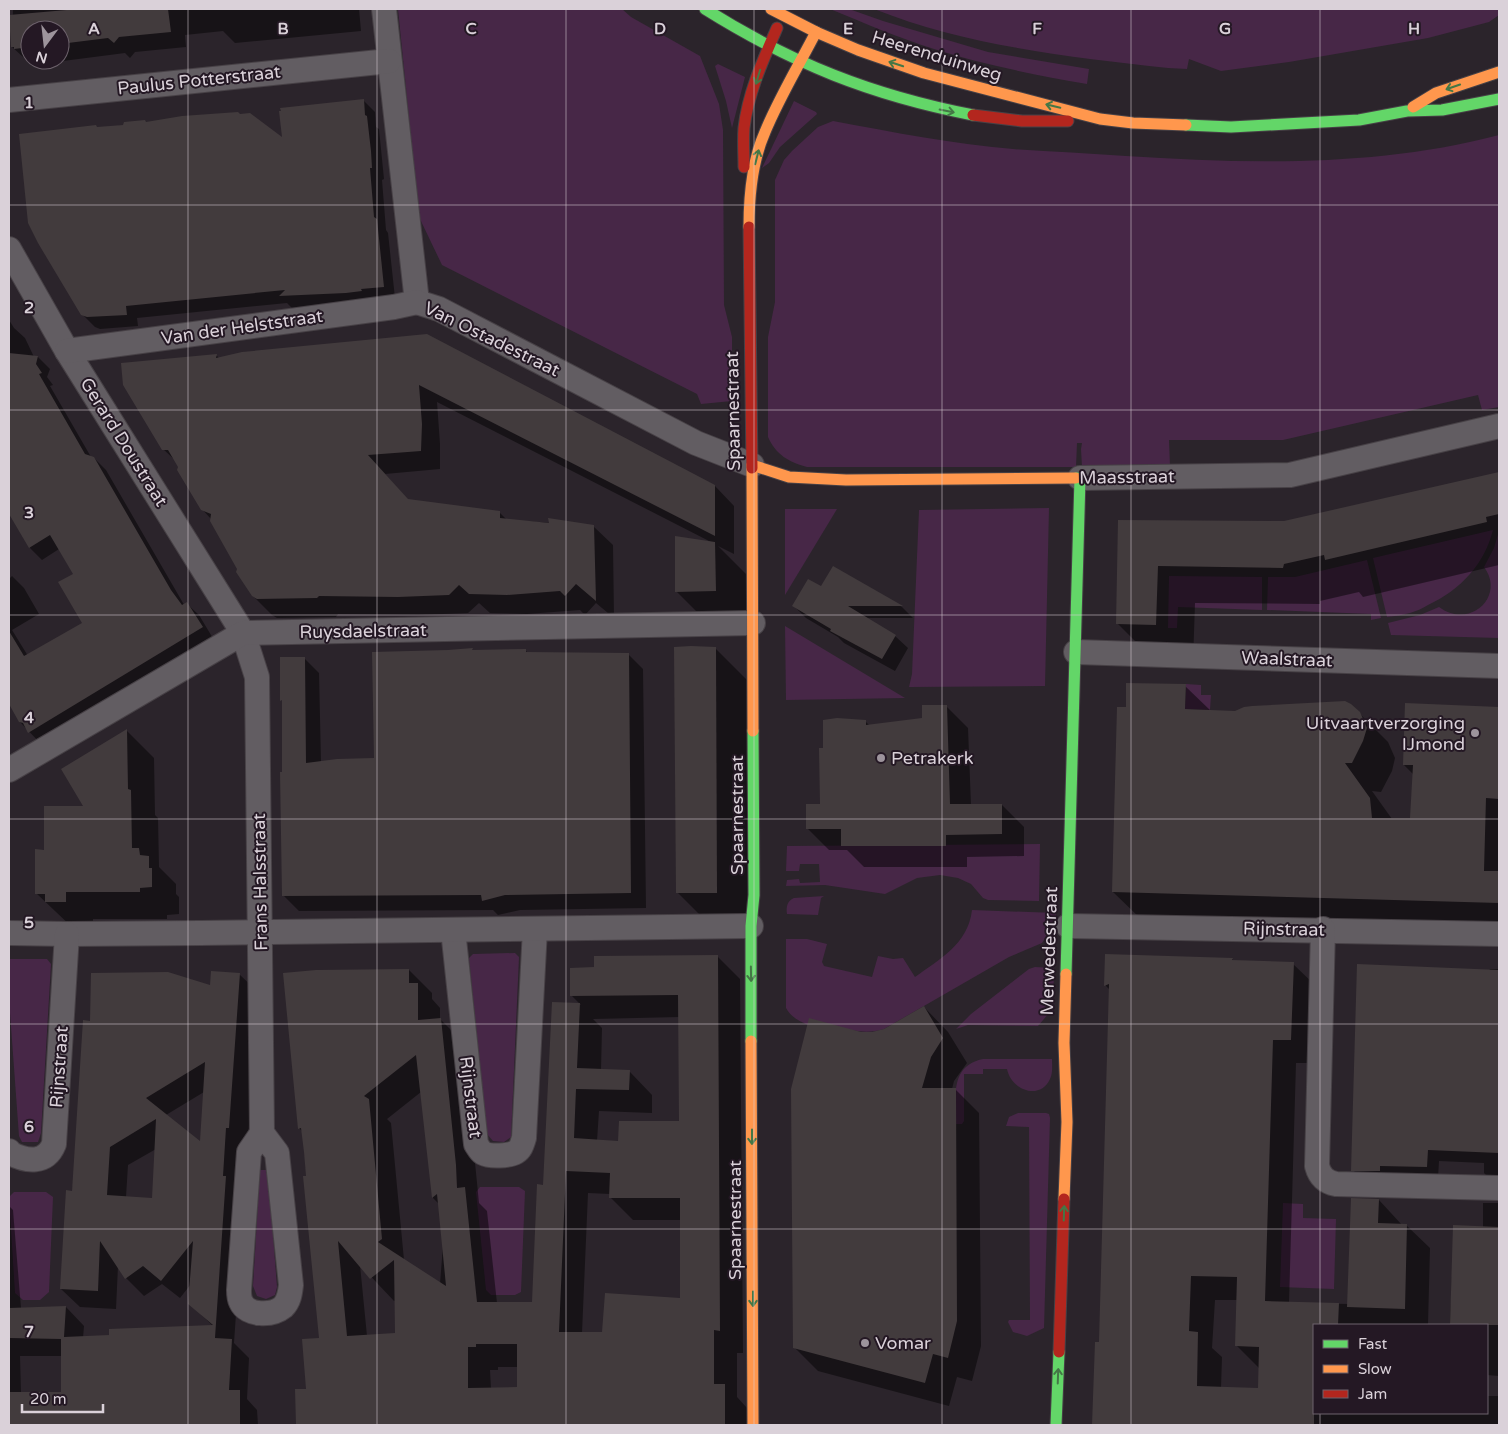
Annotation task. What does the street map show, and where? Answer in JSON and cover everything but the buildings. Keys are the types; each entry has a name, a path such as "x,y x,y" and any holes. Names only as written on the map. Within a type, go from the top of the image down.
{"street":[{"name":"Van Ostadestraat","path":"384,9 417,302 439,309 696,443 752,465"},
{"name":"Heerenduinweg","path":"706,9 802,62 867,89 945,111 1020,120 1100,119 1162,125 1257,127 1360,120 1407,111 1442,110 1499,99"},
{"name":"Heerenduinweg","path":"771,9 816,32 858,50 924,73 1100,119"},
{"name":"Spaarnestraat","path":"753,1425 751,926 754,894 752,465 749,205 745,178 744,127 759,71 783,16"},
{"name":"Spaarnestraat","path":"749,205 754,170 764,133 816,32"},
{"name":"Paulus Potterstraat","path":"9,100 389,61"},
{"name":"Heerenduinweg","path":"1407,111 1436,93 1499,72"},
{"name":"Gerard Doustraat","path":"9,249 67,351 243,633"},
{"name":"Van der Helststraat","path":"67,351 394,307 417,302"},
{"name":"Maasstraat","path":"752,465 789,476 846,480 1290,475 1499,426"},
{"name":"Merwedestraat","path":"1056,1425 1066,1122 1064,1043 1080,478"},
{"name":"Ruysdaelstraat","path":"9,770 243,633 753,623"},
{"name":"Frans Halsstraat","path":"243,633 257,678 262,1133 250,1152 239,1290 240,1301 245,1307 252,1312 266,1313 274,1312 282,1307 289,1298 291,1286 277,1153 262,1133"},
{"name":"Waalstraat","path":"1076,652 1499,666"},
{"path":"9,933 67,934 751,926"},
{"name":"Rijnstraat","path":"1068,926 1323,929 1499,934"},
{"name":"Rijnstraat","path":"453,930 476,1144 482,1152 488,1154 509,1154 517,1151 522,1146 524,1138 535,929"},
{"path":"1323,929 1318,1156 1319,1173 1323,1179 1336,1184 1499,1188"},
{"name":"Rijnstraat","path":"9,1150 10,1153 18,1158 30,1160 43,1158 50,1153 54,1144 67,934"}],"shaded area":[{"path":"398,9 622,9 631,17 700,56 719,104 723,130 724,305 732,337 732,401 701,404 697,394 442,265 419,217"},
{"path":"830,9 849,9 988,52 1089,69 1087,84 1010,69 953,55 908,40"},
{"path":"874,9 1499,9 1499,15 1489,22 1428,38 1289,62 1221,71 1189,59 1187,69 1168,68 1019,48 945,32 909,22"},
{"path":"718,64 745,77 732,128 715,66"},
{"path":"794,101 817,114 780,147 769,163 762,168"},
{"path":"833,121 990,147 1220,161 1361,158 1407,153 1499,135 1499,407 1482,410 1478,395 1283,440 1169,440 1170,466 1082,467 1082,443 1077,443 1076,467 807,467 794,463 775,449 768,437 768,337 775,302 775,180 784,160 792,151 818,127"},
{"path":"1049,508 1045,686 909,687 912,674 919,510"},
{"path":"785,509 837,509 785,595"},
{"path":"1493,530 1484,554 1460,584 1440,599 1420,609 1407,614 1387,617 1373,558"},
{"path":"1499,531 1499,638 1391,635 1388,623 1420,615 1439,607 1451,613 1462,615 1473,612 1481,606 1488,598 1491,589 1490,578 1484,567 1494,548"},
{"path":"1367,560 1381,618 1371,620 1371,614 1267,610 1268,577 1295,577"},
{"path":"1169,576 1262,577 1262,610 1178,607 1177,628 1168,628"},
{"path":"785,626 905,698 786,700"},
{"path":"1186,684 1201,685 1201,695 1211,695 1210,710 1185,709"},
{"path":"1040,844 1039,901 988,900 983,898 971,884 958,878 940,875 917,878 885,894 825,885 786,886 787,880 799,879 800,883 820,882 819,864 800,864 799,871 786,871 787,846"},
{"path":"824,896 821,898 818,915 787,914 788,904 794,898"},
{"path":"972,910 1056,913 1056,921 1042,943 1009,957 884,1029 866,1032 856,1031 810,1019 808,1025 798,1020 786,1008 786,939 807,939 827,944 822,962 824,966 872,977 878,956 893,959 903,958 915,977 943,957 959,941 965,932"},
{"path":"515,953 519,957 511,1137 504,1142 493,1141 487,1134 469,958 473,954"},
{"path":"10,959 47,959 51,964 41,1133 38,1142 22,1142 19,1136 9,999"},
{"path":"1035,967 1054,968 1053,1013 1049,1013 1038,1026 968,1025 956,1029 971,1014 1029,969"},
{"path":"983,1059 1052,1059 1052,1074 1045,1086 1040,1090 1033,1091 1026,1090 1014,1083 1007,1069 983,1069 983,1074 964,1074 964,1121 962,1124 956,1124 956,1094 960,1076 964,1068"},
{"path":"1018,1113 1046,1113 1049,1114 1050,1118 1044,1328 1027,1336 1013,1332 1008,1322 1009,1320 1030,1320 1029,1127 1006,1126 1009,1117"},
{"path":"260,1170 268,1170 277,1287 275,1295 266,1299 257,1296 253,1286"},
{"path":"480,1187 519,1187 525,1191 521,1292 515,1295 491,1295 486,1290 476,1192"},
{"path":"14,1192 46,1192 53,1197 49,1292 40,1300 23,1300 15,1293 9,1197"},
{"path":"1283,1203 1303,1204 1303,1218 1336,1219 1334,1289 1280,1287"}],"traffic: fast":[{"path":"705,9 770,46 834,75 900,98 973,115"},
{"path":"1186,125 1231,127 1359,120 1407,111 1442,110 1499,99"},
{"path":"1066,974 1080,478 1076,478"},
{"path":"751,1041 751,926 754,895 753,731"},
{"path":"1056,1425 1059,1352"}],"traffic: slow":[{"path":"771,9 816,32 858,50 924,73 1100,119 1133,123 1186,125"},
{"path":"749,227 752,178 761,143 776,107 816,32"},
{"path":"1413,107 1436,93 1499,72"},
{"path":"752,465 789,477 846,480 1076,478"},
{"path":"752,468 753,731"},
{"path":"1064,1199 1067,1122 1064,1043 1066,974"},
{"path":"751,1041 753,1425"}],"traffic: jam":[{"path":"744,167 744,128 749,102 766,52 777,28"},
{"path":"973,115 1022,121 1068,121"},
{"path":"749,227 752,468"},
{"path":"1059,1352 1064,1199"}],"place":[{"name":"Uitvaartverzorging IJmond","path":"1475,733"},
{"name":"Petrakerk","path":"881,758"},
{"name":"Vomar","path":"865,1343"}]}
